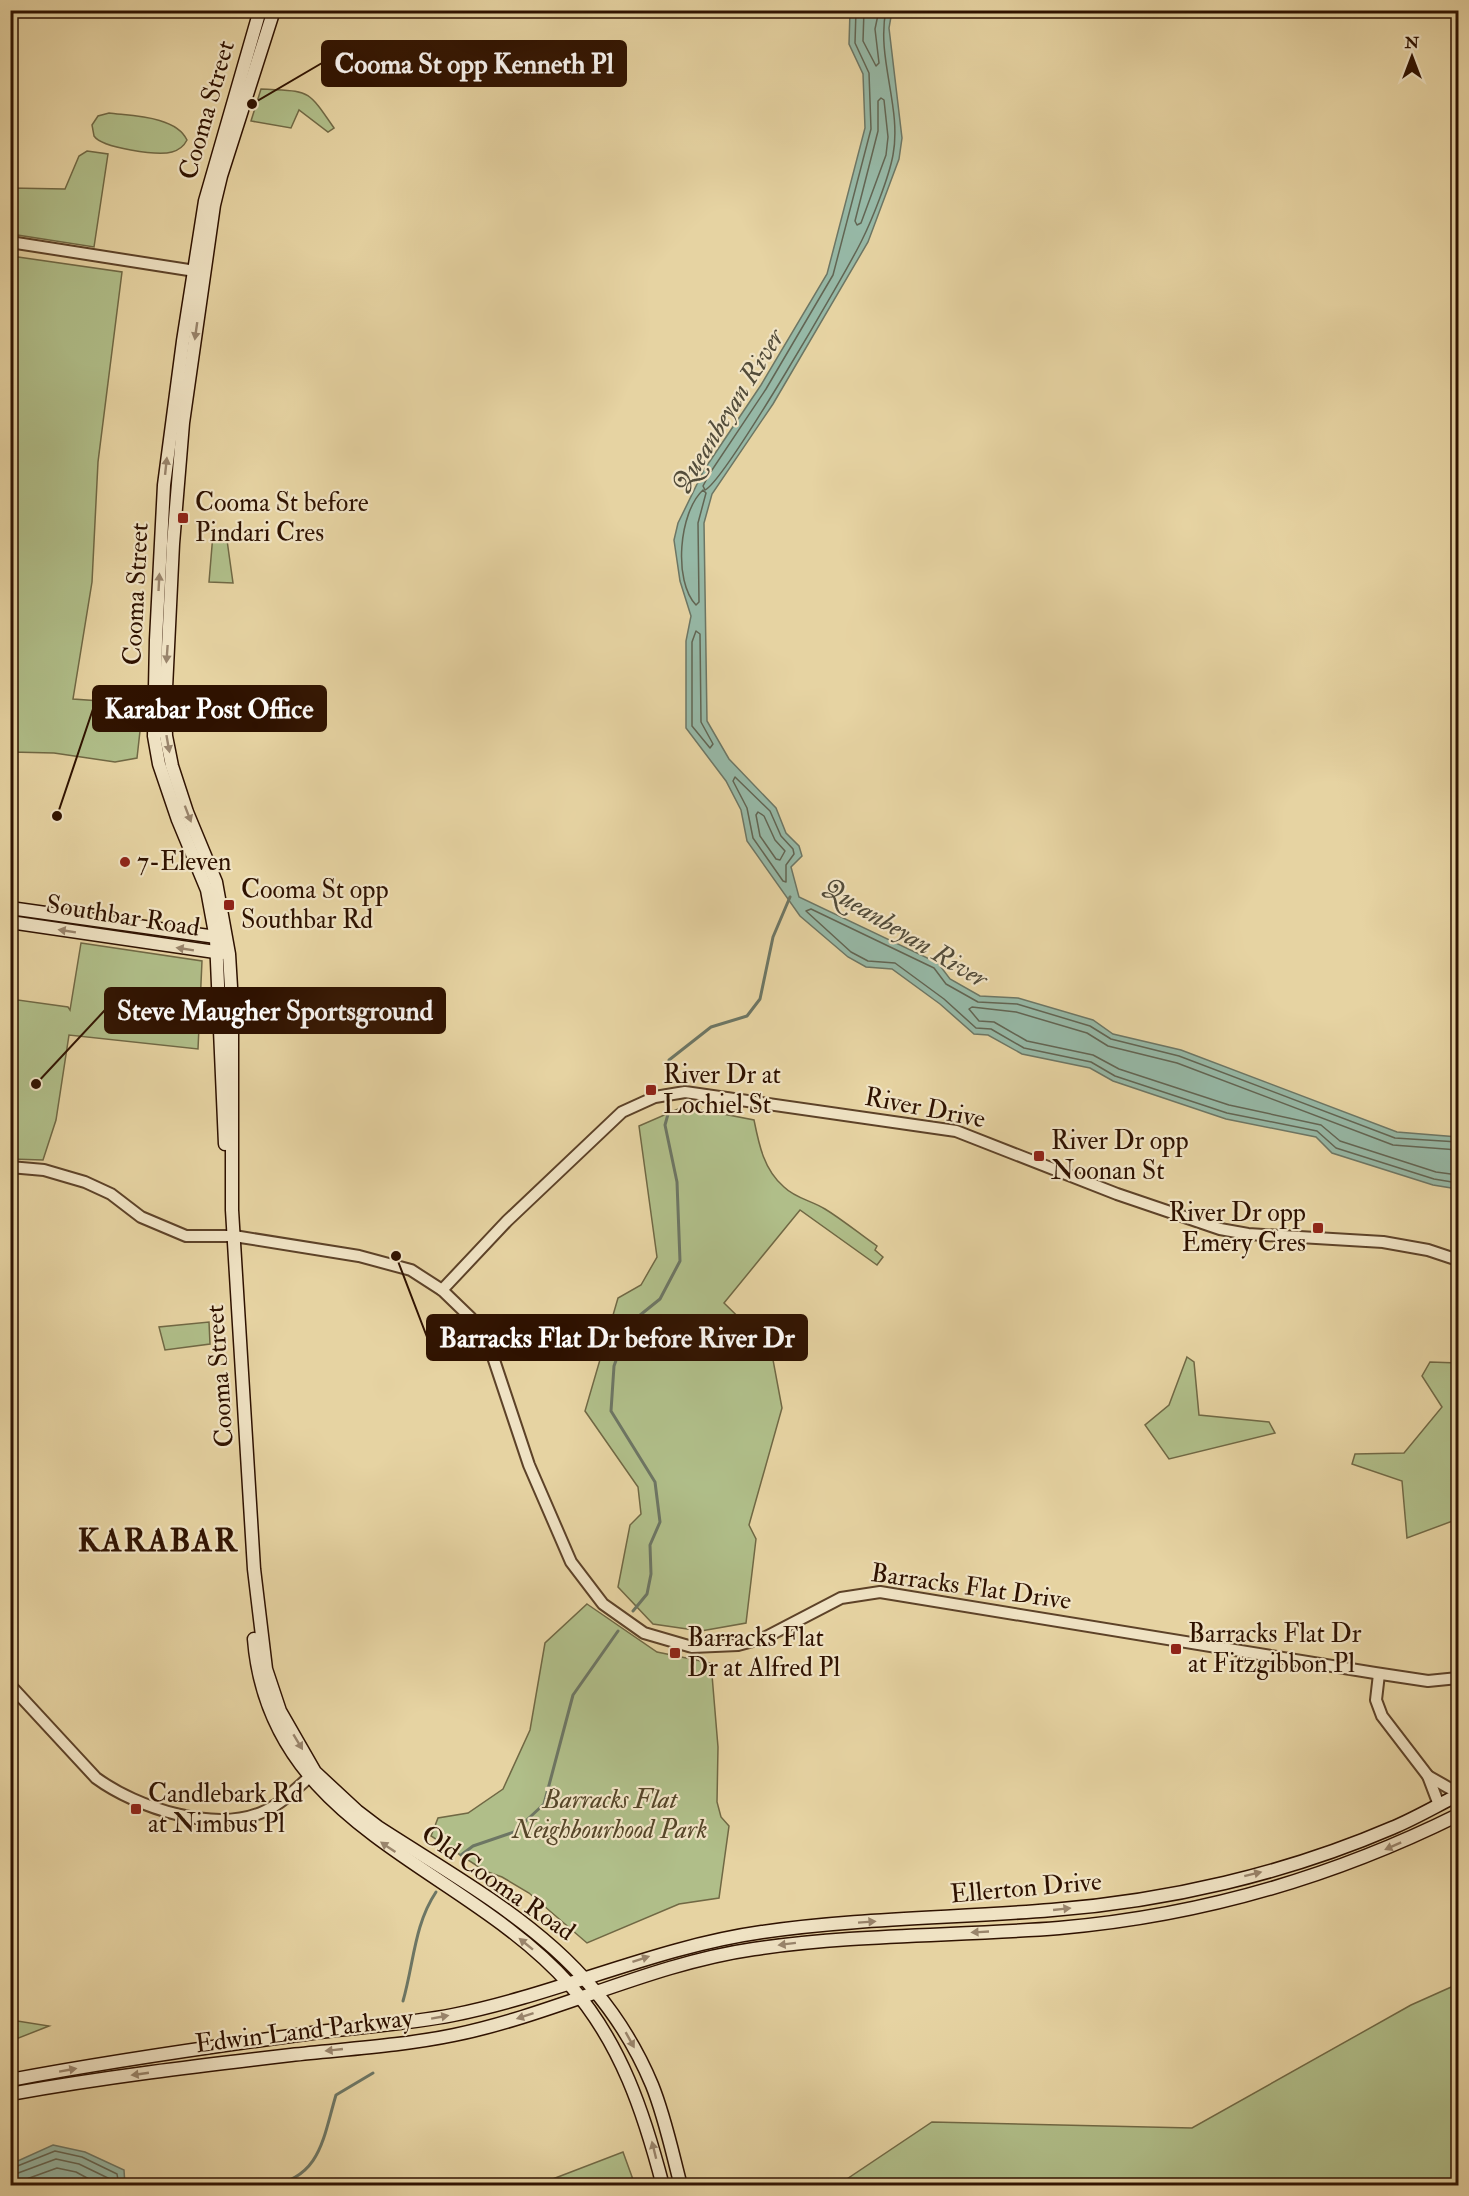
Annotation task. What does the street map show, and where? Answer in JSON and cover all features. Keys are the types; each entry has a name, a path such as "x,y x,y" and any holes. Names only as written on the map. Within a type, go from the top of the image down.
{"main road":[{"name":"Cooma Street","path":"224,150 260,10"},
{"path":"248,50 266,10"},
{"name":"Cooma Street","path":"274,10 206,195 200,272 164,485 154,736 165,767 216,882 221,938 232,1004 225,1043 222,1112 231,1181 254,1569 266,1669 280,1711 312,1775"},
{"name":"Southbar Road","path":"10,908 221,938"},
{"name":"Southbar Road","path":"10,922 223,953"},
{"name":"Old Cooma Road","path":"312,1775 357,1811 443,1869 452,1882 531,1948 581,1998 622,2062 643,2114 663,2186"},
{"name":"Old Cooma Road","path":"312,1775 374,1838 436,1880 452,1882 535,1931 598,1991 628,2036 651,2084 681,2186"},
{"name":"Ellerton Drive","path":"586,1978 661,1953 762,1932 1053,1910 1182,1892 1271,1870 1345,1846 1393,1828 1458,1795"},
{"path":"1439,1804 1458,1810"},
{"name":"Ellerton Drive","path":"598,1991 692,1961 779,1945 1058,1928 1184,1910 1309,1878 1387,1849 1454,1819"},
{"name":"Edwin Land Parkway","path":"10,2080 299,2035 416,2021 501,2003 586,1978"},
{"name":"Edwin Land Parkway","path":"10,2094 163,2070 444,2037 514,2020 598,1991"}],"street":[{"path":"10,242 200,272"},
{"name":"River Drive","path":"442,1290 507,1221 622,1112 655,1097 685,1092 957,1131 1128,1198 1220,1229 1248,1234 1383,1242 1428,1250 1458,1260"},
{"name":"Barracks Flat Drive","path":"10,1167 44,1170 86,1182 111,1194 141,1217 180,1234 234,1236 390,1263 411,1270 442,1290 471,1318 491,1351 529,1465 571,1562 608,1609 629,1625 652,1636 692,1647 738,1645 765,1638 841,1598 880,1592 1379,1674 1428,1681 1458,1678"},
{"path":"1379,1674 1376,1696 1380,1712 1428,1776 1439,1804"},
{"path":"10,1686 96,1778 111,1789 160,1808 206,1820 227,1821 250,1817 276,1806 312,1775"},
{"path":"1428,1776 1449,1788 1458,1790"}],"green space":[{"path":"382,11 424,11 424,17"},
{"path":"261,89 305,94 318,105 334,128 328,132 299,110 291,128 251,121"},
{"path":"109,113 164,122 181,132 187,140 179,149 165,153 131,150 108,144 94,136 92,125 98,116"},
{"path":"87,151 108,154 94,247 11,234 11,188 65,189 79,156"},
{"path":"11,256 122,272 98,462 92,582 73,699 143,704 137,758 115,762 54,753 11,752"},
{"path":"226,533 233,583 209,582 213,534"},
{"path":"81,943 202,961 198,1049 69,1035 56,1120 43,1160 11,1159 11,999 68,1007 70,1010"},
{"path":"692,1108 754,1120 763,1156 777,1180 793,1194 832,1213 877,1246 875,1250 883,1257 877,1265 800,1210 724,1303 771,1349 782,1408 749,1525 756,1539 746,1623 701,1631 653,1624 618,1587 630,1525 641,1514 638,1487 585,1411 618,1298 641,1285 657,1257 639,1126 678,1109 689,1111"},
{"path":"209,1322 210,1344 165,1350 159,1327"},
{"path":"1187,1357 1194,1362 1199,1415 1269,1422 1275,1433 1169,1459 1145,1425 1169,1405"},
{"path":"1430,1362 1458,1363 1458,1519 1407,1538 1402,1481 1352,1464 1355,1454 1404,1453 1442,1407 1422,1376"},
{"name":"Barracks Flat Neighbourhood Park","path":"587,1604 657,1652 711,1663 718,1747 717,1802 721,1817 729,1826 719,1898 679,1904 587,1943 529,1893 502,1877 485,1871 431,1836 438,1818 468,1813 503,1789 530,1730 545,1643"},
{"path":"1458,1984 1458,2185 838,2185 932,2122 1192,2128 1411,2005"},
{"path":"11,2020 49,2026 11,2041"},
{"path":"623,2152 635,2185 537,2185"}],"water":[{"path":"850,11 892,11 889,28 902,138 899,159 868,242 773,404 712,494 704,523 707,721 729,759 776,808 786,833 799,846 802,856 791,867 799,897 938,963 950,979 980,996 1018,998 1093,1020 1113,1034 1181,1050 1397,1132 1458,1137 1458,1189 1433,1185 1332,1153 1316,1137 1226,1119 1113,1081 1090,1068 1022,1054 988,1035 974,1034 940,1004 892,969 866,967 848,957 800,916 747,841 741,810 726,781 686,728 686,641 691,616 680,581 674,540 678,523 704,470 761,385 827,274 865,128 863,74 849,44"},
{"path":"53,2145 85,2152 124,2170 125,2185 13,2185 11,2164"}],"waterway":[{"path":"669,1079 669,1060 711,1027 747,1016 760,999 773,937 790,897"},
{"path":"633,1611 647,1594 651,1574 650,1545 660,1522 655,1482 611,1411 614,1366 629,1324 660,1299 680,1261 677,1182 665,1125 670,1107"},
{"path":"461,1855 473,1846 514,1832 544,1804 573,1695 618,1631"},
{"path":"403,2001 419,1931 436,1892"},
{"path":"269,2186 286,2182 310,2165 323,2141 336,2095 373,2073"}],"place":[{"name":"Cooma St opp Kenneth Pl","path":"252,104"},
{"name":"Cooma St before Pindari Cres","path":"183,518"},
{"name":"Karabar Post Office","path":"57,816"},
{"name":"7-Eleven","path":"125,862"},
{"name":"Cooma St opp Southbar Rd","path":"229,905"},
{"name":"Steve Maugher Sportsground","path":"36,1084"},
{"name":"River Dr at Lochiel St","path":"651,1090"},
{"name":"River Dr opp Noonan St","path":"1039,1156"},
{"name":"River Dr opp Emery Cres","path":"1318,1228"},
{"name":"Barracks Flat Dr before River Dr","path":"396,1256"},
{"name":"Barracks Flat Dr at Fitzgibbon Pl","path":"1176,1649"},
{"name":"Barracks Flat Dr at Alfred Pl","path":"675,1653"},
{"name":"Candlebark Rd at Nimbus Pl","path":"136,1809"}],"district":[{"name":"KARABAR","path":"158,1541"}],"water label":[{"name":"Queanbeyan River","path":"728,411"},
{"name":"Queanbeyan River","path":"905,933"}]}
